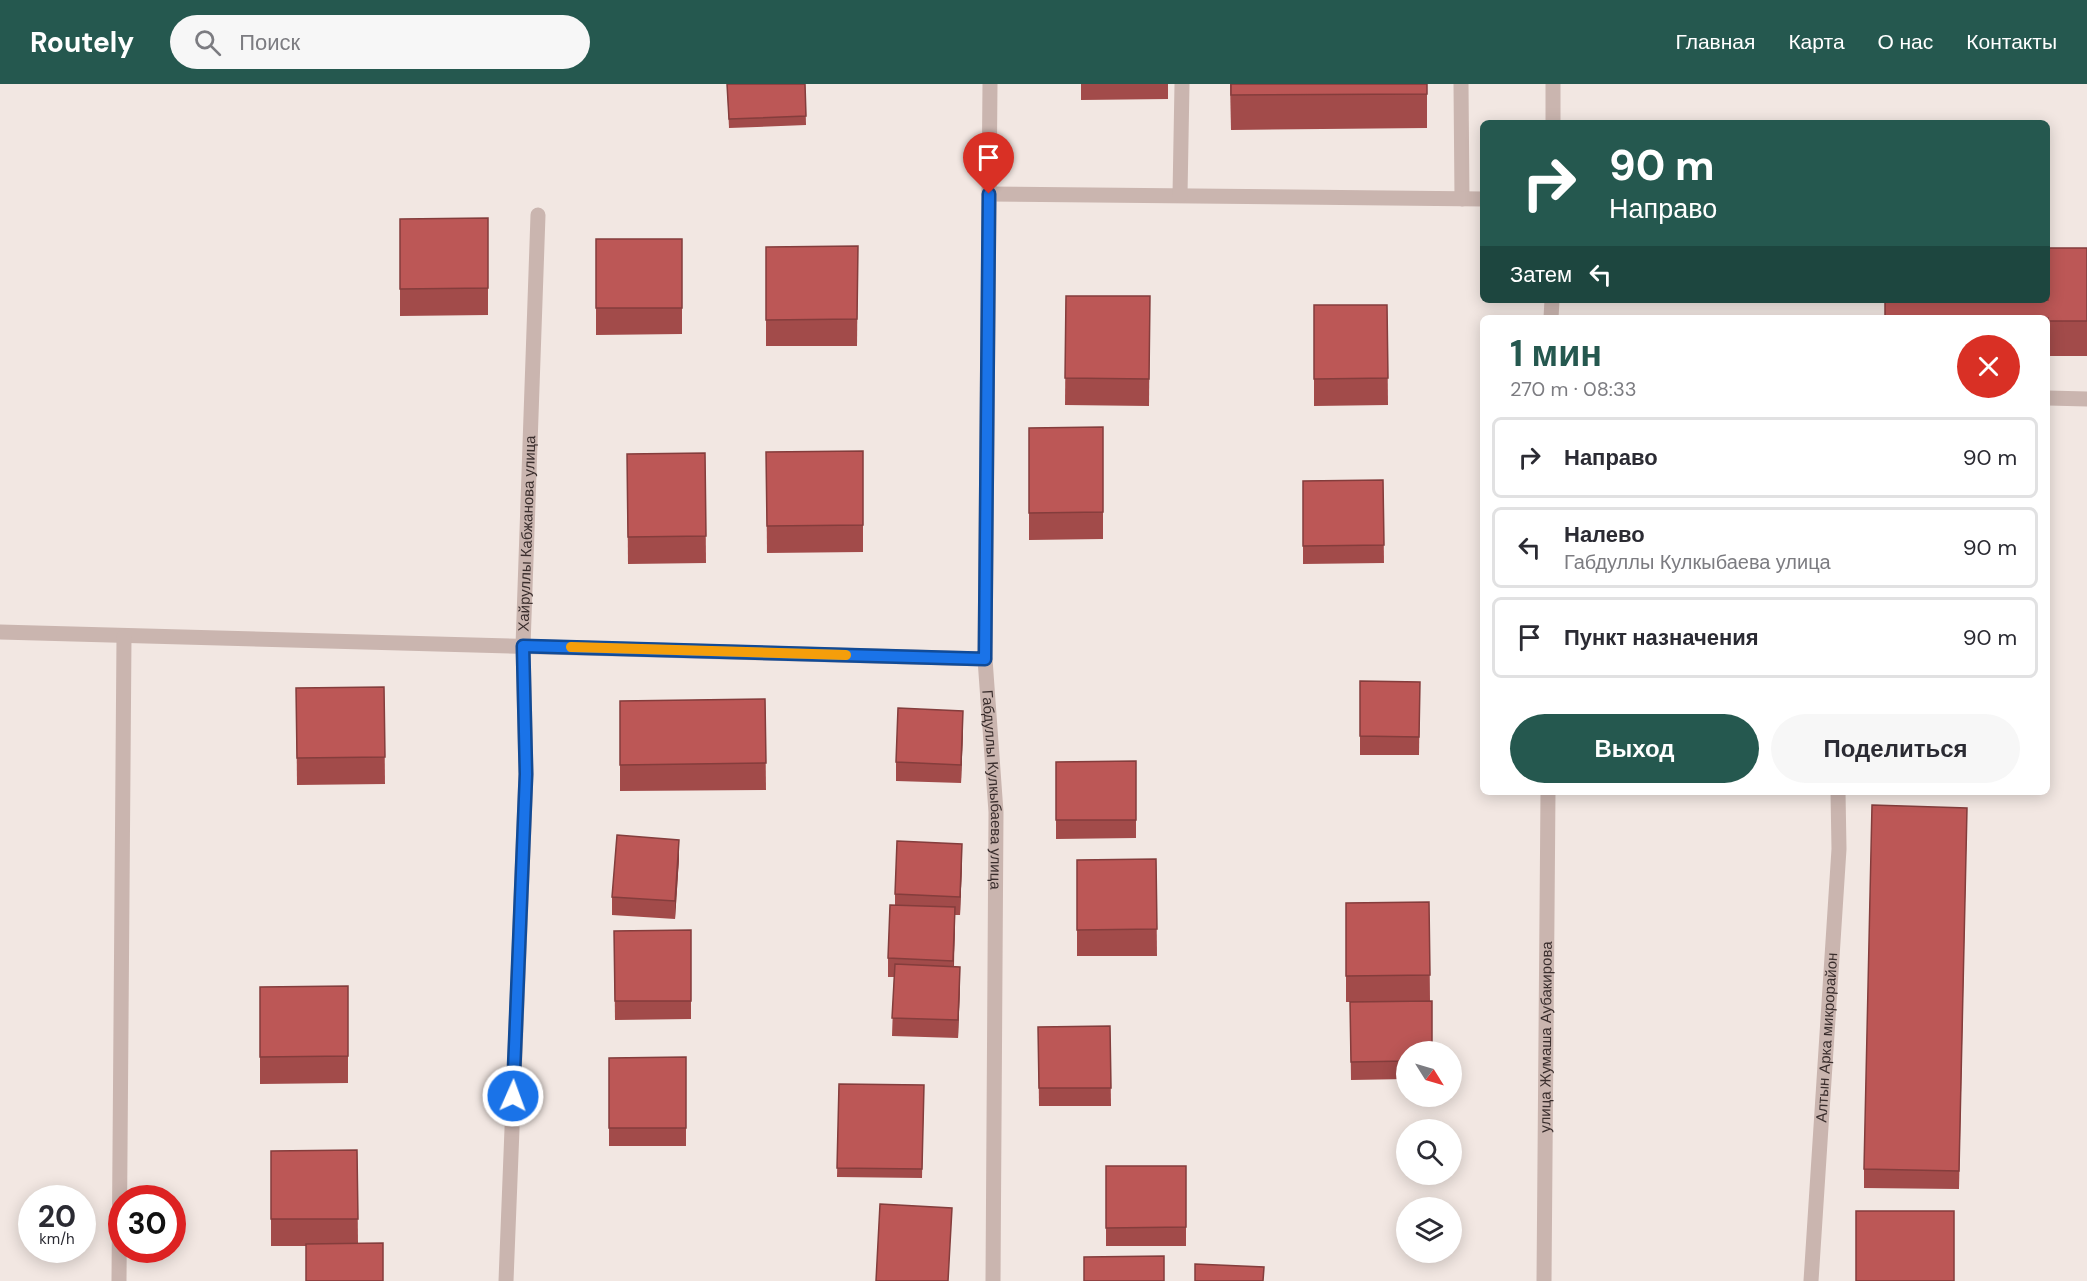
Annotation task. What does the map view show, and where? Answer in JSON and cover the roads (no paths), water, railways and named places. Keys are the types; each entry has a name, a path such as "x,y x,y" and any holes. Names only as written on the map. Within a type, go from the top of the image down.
{"street":[{"name":"Габдуллы Кулкыбаева улица","path":"990,84 985,659 996,812 993,1281"},
{"path":"1180,195 1182,84"},
{"path":"1461,84 1462,199"},
{"path":"1553,84 1553,120"},
{"path":"989,194 1480,199"},
{"name":"Хайруллы Кабжанова улица","path":"506,1281 526,774 523,646 538,215"},
{"path":"2050,398 2087,399"},
{"path":"0,632 985,659"},
{"path":"118,1281 124,637"},
{"name":"улица Жумаша Аубакирова","path":"1544,1281 1548,795"},
{"name":"Алтын Арка микрорайон","path":"1811,1281 1839,849 1838,795"}]}
